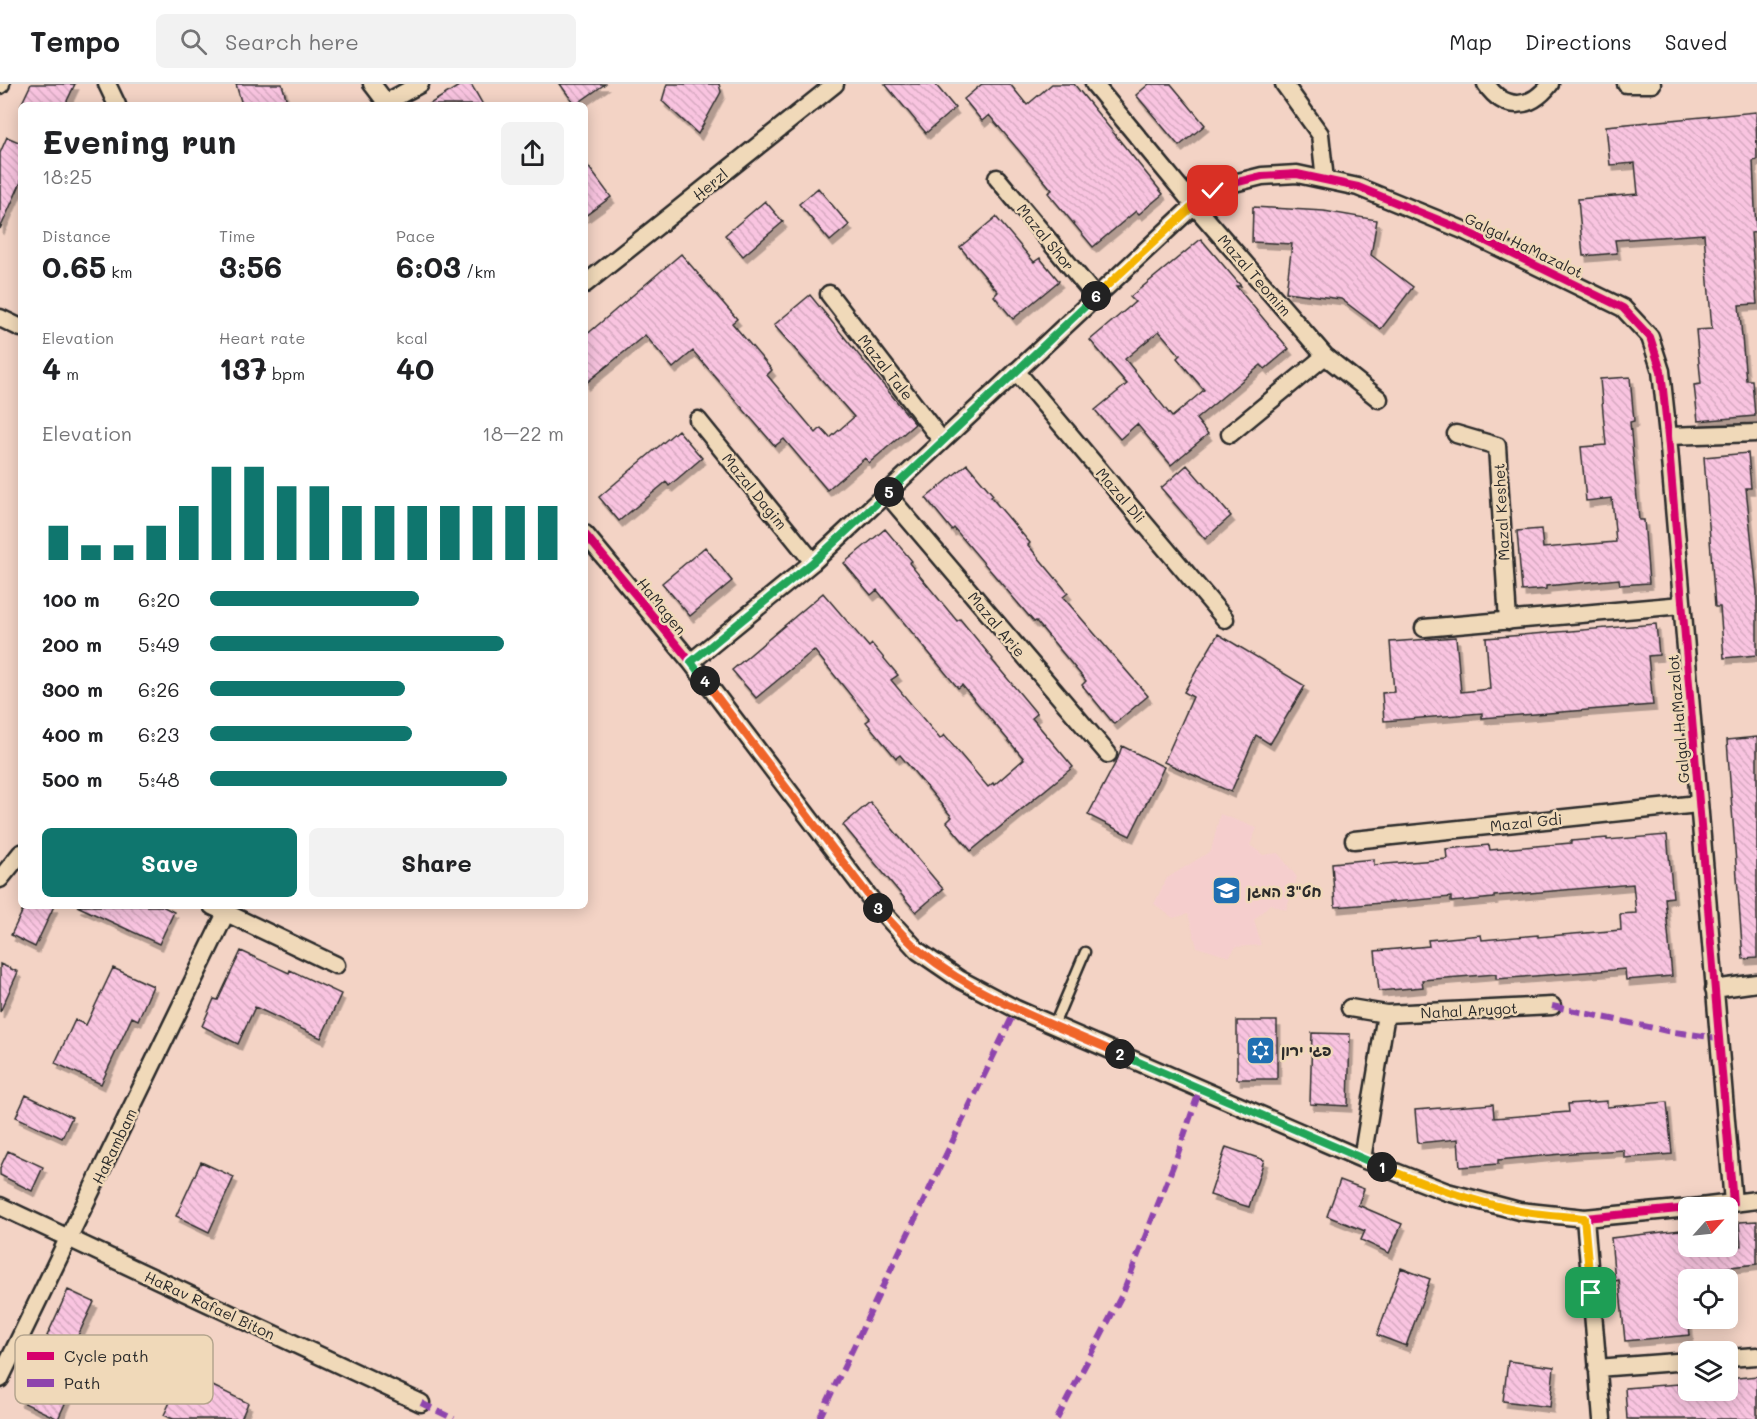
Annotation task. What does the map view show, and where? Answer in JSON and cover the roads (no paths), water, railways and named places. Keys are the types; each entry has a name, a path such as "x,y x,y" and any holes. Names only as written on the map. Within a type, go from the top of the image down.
{"street":[{"path":"107,84 116,102"},
{"path":"372,84 387,102"},
{"path":"390,102 420,84"},
{"name":"Herzl","path":"588,282 836,84"},
{"name":"Mazal Teomim","path":"1094,84 1194,205 1325,356 1379,399"},
{"path":"1284,84 1320,135 1325,180"},
{"path":"1486,84 1495,96 1516,104 1540,97 1550,84"},
{"path":"1626,84 1652,84"},
{"name":"Galgal HaMazalot","path":"691,662 813,562 1194,205 1213,191 1234,183 1262,176 1297,174 1358,187 1463,230 1623,308 1650,337 1661,371 1732,1197"},
{"name":"Mazal Shor","path":"997,178 1095,296"},
{"name":"Mazal Tale","path":"829,294 942,441"},
{"path":"0,318 18,327"},
{"path":"1230,434 1325,356"},
{"name":"Mazal Dli","path":"1016,371 1226,620"},
{"name":"Mazal Dagim","path":"698,420 813,562"},
{"path":"1668,436 1757,433"},
{"name":"Mazal Keshet","path":"1456,434 1497,446 1508,621"},
{"name":"Mazal Arie","path":"887,494 1108,754"},
{"name":"HaMagen","path":"588,538 691,662 873,902 918,951 959,979 1016,1010 1362,1159 1447,1192 1520,1211 1584,1218 1678,1209"},
{"path":"1424,628 1682,605"},
{"name":"Mazal Gdi","path":"1354,840 1698,804"},
{"path":"0,879 18,857"},
{"name":"HaRambam","path":"22,1335 69,1238 220,909 336,965"},
{"path":"1714,989 1757,983"},
{"name":"Nahal Arugot","path":"1350,1008 1386,1014 1551,1006"},
{"path":"1362,1159 1386,1014"},
{"name":"HaMagen","path":"1738,1202 1757,1200"},
{"name":"HaRav Rafael Biton","path":"0,1206 421,1403"},
{"path":"1584,1218 1602,1419"},
{"name":"HaRambam","path":"0,1379 15,1348"},
{"path":"1738,1357 1757,1356"},
{"path":"1598,1368 1678,1362"}],"lane":[{"path":"1054,1025 1085,952"}],"place":[{"name":"חט\"צ המגן","path":"1226,891"},
{"name":"פגי ירון","path":"1260,1050"}]}
